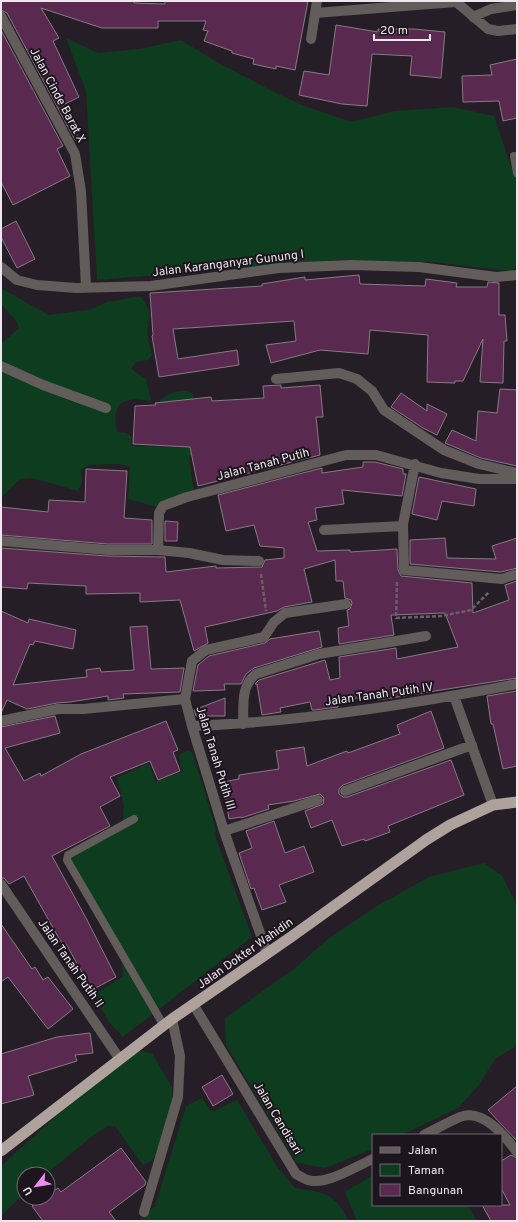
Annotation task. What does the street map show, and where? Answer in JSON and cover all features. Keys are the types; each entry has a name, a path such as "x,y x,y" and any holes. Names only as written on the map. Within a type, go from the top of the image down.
{"highway":[{"name":"Jalan Dokter Wahidin","path":"1,1151 119,1058 168,1022 426,840 450,825 493,805 517,802"}],"street":[{"path":"311,39 317,1"},
{"path":"315,13 455,1 488,29 498,31 517,29"},
{"path":"473,17 491,9 517,5"},
{"name":"Jalan Cinde Barat X","path":"1,16 75,154 80,191 86,287"},
{"name":"Jalan Karanganyar Gunung I","path":"1,267 17,280 37,286 76,288 151,286 279,268 351,265 419,268 496,277 517,275"},
{"path":"1,366 43,385 106,408"},
{"path":"276,380 339,374 357,379 372,391 384,410 444,450 479,464 517,473"},
{"name":"Jalan Tanah Putih","path":"158,550 160,509 163,506 187,497 346,456 376,455 414,464 441,473 479,479 517,479"},
{"path":"414,464 403,525 403,568 406,571 443,572 502,579 517,574"},
{"path":"324,530 403,525"},
{"path":"1,541 38,546 108,550 158,550 189,553 223,560 259,561"},
{"path":"185,699 192,661 206,650 264,637 276,619 285,613 346,604"},
{"path":"243,724 245,688 248,680 256,674 319,654 426,636"},
{"name":"Jalan Tanah Putih IV","path":"192,726 243,724 295,719 454,696 517,684"},
{"path":"454,696 493,805"},
{"name":"Jalan Tanah Putih III","path":"1,721 58,709 83,709 185,699 224,831 267,953"},
{"path":"345,791 472,745"},
{"path":"224,831 318,800"},
{"name":"Jalan Tanah Putih II","path":"1,884 119,1058"},
{"name":"Jalan Candisari","path":"194,1004 296,1174 307,1180 327,1180 372,1159"},
{"path":"144,1212 178,1096 180,1056 168,1022"},
{"path":"426,1134 468,1115 477,1117 494,1125 502,1132 517,1152"}],"lane":[{"path":"514,156 517,173"},
{"path":"134,819 68,855 67,860 168,1022"}],"path":[{"path":"259,561 269,629"},
{"path":"397,580 396,618 442,616 471,610 502,579"}],"green space":[{"path":"66,38 98,53 139,49 181,40 215,61 276,93 307,107 351,122 394,111 453,107 494,116 512,170 517,170 517,267 509,271 433,262 337,260 97,280 86,91"},
{"path":"1,288 48,315 89,310 107,302 140,296 146,304 150,314 147,333 152,355 148,360 136,362 131,369 146,379 151,401 133,400 121,403 117,408 116,414 117,432 126,433 132,437 130,443 133,446 177,447 178,441 162,403 158,402 166,396 179,391 193,394 193,453 189,457 194,494 166,501 157,507 128,499 130,467 119,464 89,465 81,470 82,482 78,491 32,478 20,479 1,498 1,341 3,342 19,328 17,322 1,304"},
{"path":"189,750 193,754 215,826 216,838 252,937 123,1037 109,1022 93,995 123,977 122,958 67,857 123,821 124,805 117,778 146,764 150,765 155,781 182,772 179,755"},
{"path":"484,863 502,876 517,905 517,1046 496,1058 478,1086 458,1108 404,1134 372,1134 372,1149 325,1168 297,1163 226,1045 225,1018 295,968 328,939 377,906 429,877"},
{"path":"138,1051 152,1053 172,1087 172,1104 160,1150 151,1161 143,1165 115,1126 108,1126 95,1134 56,1166 16,1166 16,1201 1,1216 1,1166 65,1108"},
{"path":"202,1098 212,1112 237,1100 278,1168 295,1188 322,1193 333,1199 349,1221 138,1221 155,1206 186,1106"},
{"path":"372,1176 372,1206 468,1206 477,1221 357,1221 345,1192"}],"building":[{"path":"1,1 134,1 134,3 165,4 165,1 308,1 295,70 276,66 276,69 253,64 254,59 232,53 232,51 204,41 208,31 203,30 206,21 158,21 158,28 102,28 41,8 59,38 53,41 79,97 63,105 79,139 75,140 7,13 1,10"},
{"path":"336,25 378,32 378,29 414,29 445,32 441,78 410,75 412,56 372,54 367,106 342,104 299,95 304,71 329,75"},
{"path":"1,30 63,146 57,149 70,176 13,205 1,182"},
{"path":"517,59 517,118 503,121 499,101 463,102 462,76 492,75 490,65"},
{"path":"16,221 35,259 17,268 1,237 1,229"},
{"path":"359,275 360,284 425,286 426,279 457,283 456,287 487,287 488,282 499,283 499,315 505,315 507,341 504,341 503,383 480,382 483,339 463,381 455,381 455,383 427,382 428,335 370,330 368,354 320,350 271,363 266,345 296,341 294,321 173,329 178,359 237,350 239,365 159,377 152,336 150,293 262,286 262,284 305,277 305,280"},
{"path":"281,385 281,388 320,385 323,417 316,417 320,455 198,486 190,447 133,444 135,406 156,405 155,403 211,397 212,401 264,398 263,386"},
{"path":"500,389 517,390 517,466 481,458 445,443 452,430 476,441 478,411 497,413"},
{"path":"401,393 427,411 427,404 447,414 437,435 423,428 391,407"},
{"path":"363,462 375,462 403,469 403,474 406,474 402,496 342,490 344,504 315,508 317,520 308,522 317,551 350,550 350,552 397,549 398,570 401,576 472,583 473,613 509,600 505,585 517,581 517,678 378,700 377,696 337,700 338,707 314,710 312,710 310,702 280,708 281,712 262,715 257,684 255,684 259,680 325,660 330,680 340,678 339,657 396,648 397,659 458,647 445,613 391,615 394,635 339,644 338,628 349,626 347,610 350,609 352,603 351,600 345,598 343,581 336,581 335,560 304,569 312,602 284,607 277,611 205,627 208,643 194,651 180,600 140,602 140,593 86,594 86,586 28,583 27,589 1,587 1,548 107,556 165,557 166,572 216,566 216,568 262,567 265,560 284,558 284,548 260,546 254,525 226,531 218,495 322,468 322,473 363,467"},
{"path":"86,469 127,471 124,518 152,520 152,544 108,544 1,535 1,507 48,512 49,500 85,502"},
{"path":"419,477 476,489 474,506 442,501 437,520 412,514"},
{"path":"165,521 178,522 177,541 165,541"},
{"path":"445,538 447,558 496,559 492,546 517,538 517,568 501,572 410,564 410,540"},
{"path":"1,611 28,623 29,619 76,630 73,649 35,641 33,645 30,644 13,685 87,677 86,670 100,668 101,672 134,670 130,627 147,626 151,669 184,668 180,692 123,694 124,698 108,700 108,696 27,709 7,700 1,713"},
{"path":"319,631 322,647 254,668 246,674 241,684 224,684 225,690 193,691 198,665 209,656 265,643 270,639"},
{"path":"517,691 517,766 503,769 493,724 491,724 487,696"},
{"path":"225,698 225,716 196,716 194,710"},
{"path":"431,711 444,748 343,785 339,789 339,794 343,797 347,797 451,760 464,795 388,826 390,832 365,841 364,839 342,846 332,820 311,828 305,811 323,804 324,798 320,794 294,801 268,805 269,809 241,818 229,819 223,782 239,779 239,775 279,769 276,751 304,747 307,766 400,734 397,725"},
{"path":"55,716 60,733 5,748 24,781 40,773 41,776 81,754 166,721 178,750 173,752 180,771 158,780 150,761 110,777 120,796 100,807 110,826 52,856 116,977 92,990 66,944 63,945 57,935 24,876 9,884 4,878 1,878 1,727"},
{"path":"274,821 285,853 304,846 314,872 279,885 286,902 262,910 254,888 251,889 239,853 252,848 246,831"},
{"path":"1,924 32,969 35,967 43,980 48,977 73,1009 48,1029 8,977 1,982"},
{"path":"90,1033 93,1053 75,1055 77,1061 28,1076 34,1095 1,1104 1,1054 57,1037"},
{"path":"222,1075 233,1094 213,1106 202,1087"},
{"path":"517,1086 517,1141 488,1110"},
{"path":"121,1148 146,1182 145,1185 109,1212 116,1221 43,1221 32,1206 56,1206 56,1189 58,1188 61,1192"},
{"path":"511,1155 517,1158 517,1221 491,1221 483,1206 510,1205 502,1190 502,1160"}]}
